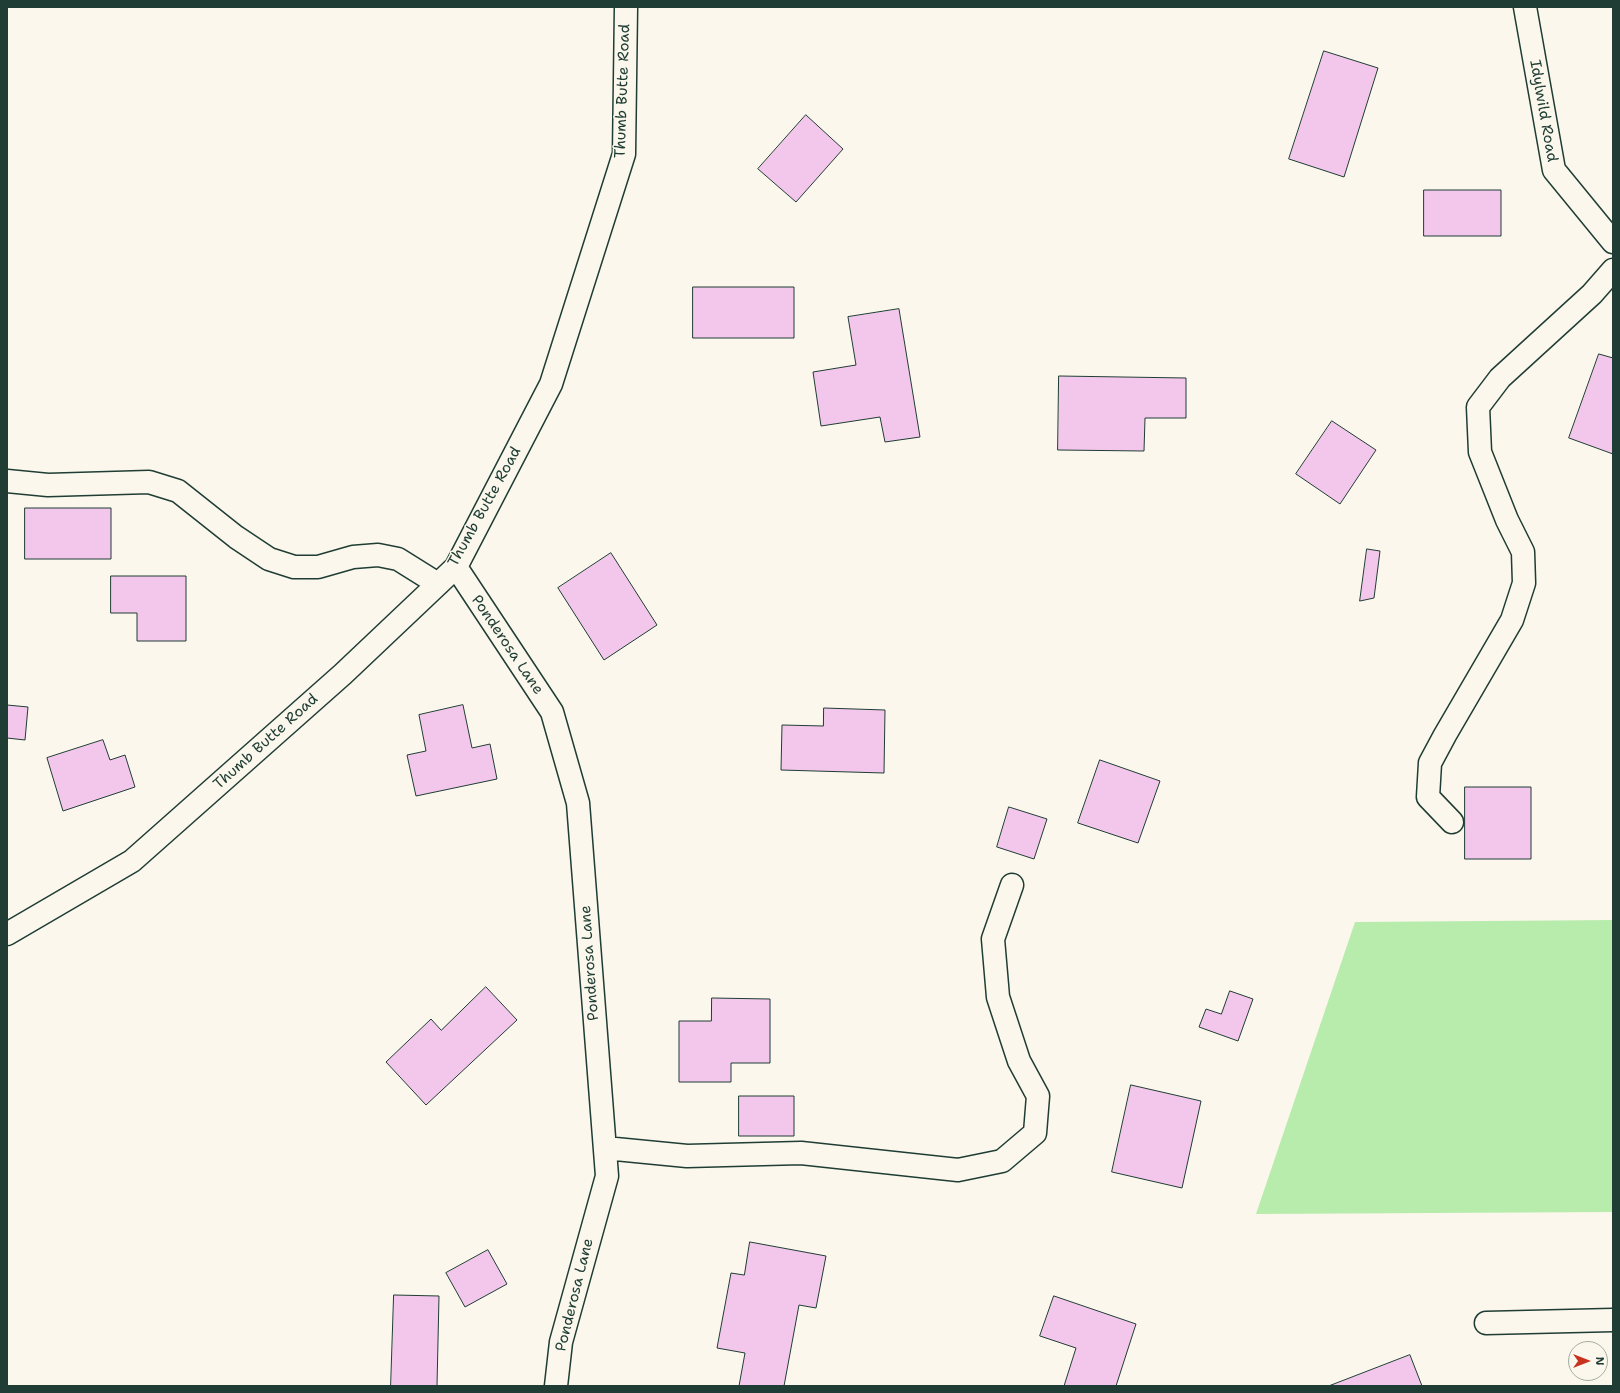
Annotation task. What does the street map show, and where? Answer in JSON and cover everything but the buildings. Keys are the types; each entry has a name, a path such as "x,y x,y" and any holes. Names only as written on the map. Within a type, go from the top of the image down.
{"street":[{"name":"Thumb Butte Road","path":"7,934 132,861 342,674 456,567 551,384 624,154 626,7"},
{"name":"Idylwild Road","path":"1524,7 1554,170 1613,242"},
{"path":"1452,822 1428,797 1430,763 1444,735 1512,620 1524,583 1522,552 1507,520 1480,452 1478,407 1500,378 1575,310 1613,270"},
{"path":"7,481 48,485 149,482 178,491 236,537 269,559 294,567 318,567 353,557 378,555 398,559 438,584"},
{"name":"Ponderosa Lane","path":"456,567 552,712 578,803 607,1176 561,1342 556,1386"},
{"path":"605,1148 688,1156 801,1153 958,1170 1002,1161 1035,1133 1038,1096 1019,1061 998,997 993,939 1012,885"},
{"path":"1486,1323 1613,1320"}],"green space":[{"path":"1613,920 1613,1212 1256,1214 1355,922"}]}
